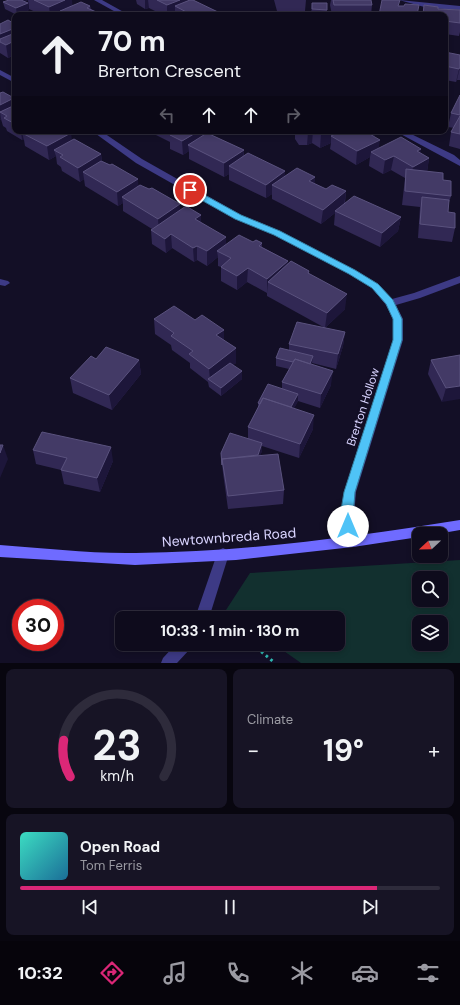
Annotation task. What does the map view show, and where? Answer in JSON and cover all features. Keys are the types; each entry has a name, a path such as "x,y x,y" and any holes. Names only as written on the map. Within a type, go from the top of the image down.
{"street":[{"path":"97,0 120,12"},
{"path":"402,0 428,6 460,8"},
{"path":"0,72 12,79"},
{"name":"Brerton Hollow","path":"100,134 139,161 238,217 277,233 352,272 375,286 390,303 398,319 398,340 350,492 347,510 348,526 353,542"},
{"path":"409,134 451,157 460,164"},
{"path":"390,303 417,296 460,279"},
{"name":"Newtownbreda Road","path":"0,551 135,559 223,554 353,542 460,525"},
{"path":"204,611 223,554"},
{"path":"168,663 179,651"}],"path":[{"path":"260,651 275,663"}],"green space":[{"path":"460,560 460,663 301,663 284,651 345,651 345,611 226,610 250,573 412,563 448,563 448,561"}],"building":[{"path":"9,0 21,0 28,3 16,8 3,2"},
{"path":"34,0 65,0 49,7"},
{"path":"157,0 180,0 167,5"},
{"path":"193,0 218,12 186,12 175,6"},
{"path":"333,0 371,0 372,5 334,5"},
{"path":"382,0 400,0 398,6 404,6 405,4 419,5 418,12 380,12"},
{"path":"81,2 90,6 87,8 96,12 62,12 60,11"},
{"path":"312,3 327,3 327,10 312,9"},
{"path":"424,5 438,7 438,9 460,10 460,23 448,21 448,12 423,12"},
{"path":"8,20 12,22 12,29 0,34 0,24"},
{"path":"12,34 12,42 6,45 0,42 0,39"},
{"path":"448,53 460,55 459,69 448,67"},
{"path":"3,92 12,97 12,99 0,105 0,93"},
{"path":"460,95 460,115 451,113"},
{"path":"12,106 12,122 4,118 7,116 0,112"},
{"path":"460,116 460,134 451,132"},
{"path":"24,134 69,134 47,146"},
{"path":"172,134 194,134 182,141 170,135"},
{"path":"205,134 209,134 244,150 224,163 188,145"},
{"path":"335,134 370,134 380,140 357,151 331,136"},
{"path":"401,137 421,149 417,151 429,158 413,167 394,156 385,160 371,152"},
{"path":"74,139 101,154 78,168 60,157 63,155 54,150"},
{"path":"248,153 285,171 266,185 229,166"},
{"path":"101,161 110,165 112,164 138,179 117,192 83,172"},
{"path":"297,168 315,177 309,181 326,189 332,185 346,191 323,210 272,185"},
{"path":"406,169 443,173 443,180 451,181 451,196 405,191"},
{"path":"140,185 149,189 152,188 180,204 158,219 122,197"},
{"path":"354,196 401,217 382,233 335,211"},
{"path":"422,197 449,200 448,212 455,213 455,228 420,224"},
{"path":"186,206 201,215 195,219 226,237 207,251 197,246 193,248 171,234 165,239 151,230"},
{"path":"239,235 253,242 256,240 262,243 259,246 288,261 267,279 248,268 237,276 221,267 231,258 217,251"},
{"path":"291,261 309,271 308,273 347,294 327,313 268,282"},
{"path":"174,306 195,320 202,315 224,330 216,335 236,348 209,369 189,354 193,351 171,336 174,333 154,319"},
{"path":"297,322 345,332 338,354 289,344"},
{"path":"106,347 139,360 109,395 70,378 91,356 96,359"},
{"path":"280,348 313,356 310,364 295,359 293,362 276,358"},
{"path":"460,355 460,386 446,388 431,360"},
{"path":"295,359 333,371 321,394 282,382"},
{"path":"230,363 242,371 221,388 208,379"},
{"path":"268,384 298,394 291,407 263,398 260,404 258,403"},
{"path":"263,398 314,415 300,444 248,427"},
{"path":"42,432 111,447 97,478 61,470 67,458 33,450"},
{"path":"230,433 262,443 258,455 222,459 222,465 221,453"},
{"path":"0,445 3,445 0,453"},
{"path":"278,454 284,490 228,496 222,459"}],"route":[{"path":"190,190 238,217 277,233 352,272 375,286 390,303 398,319 398,340 350,492 347,510 348,526"}]}
